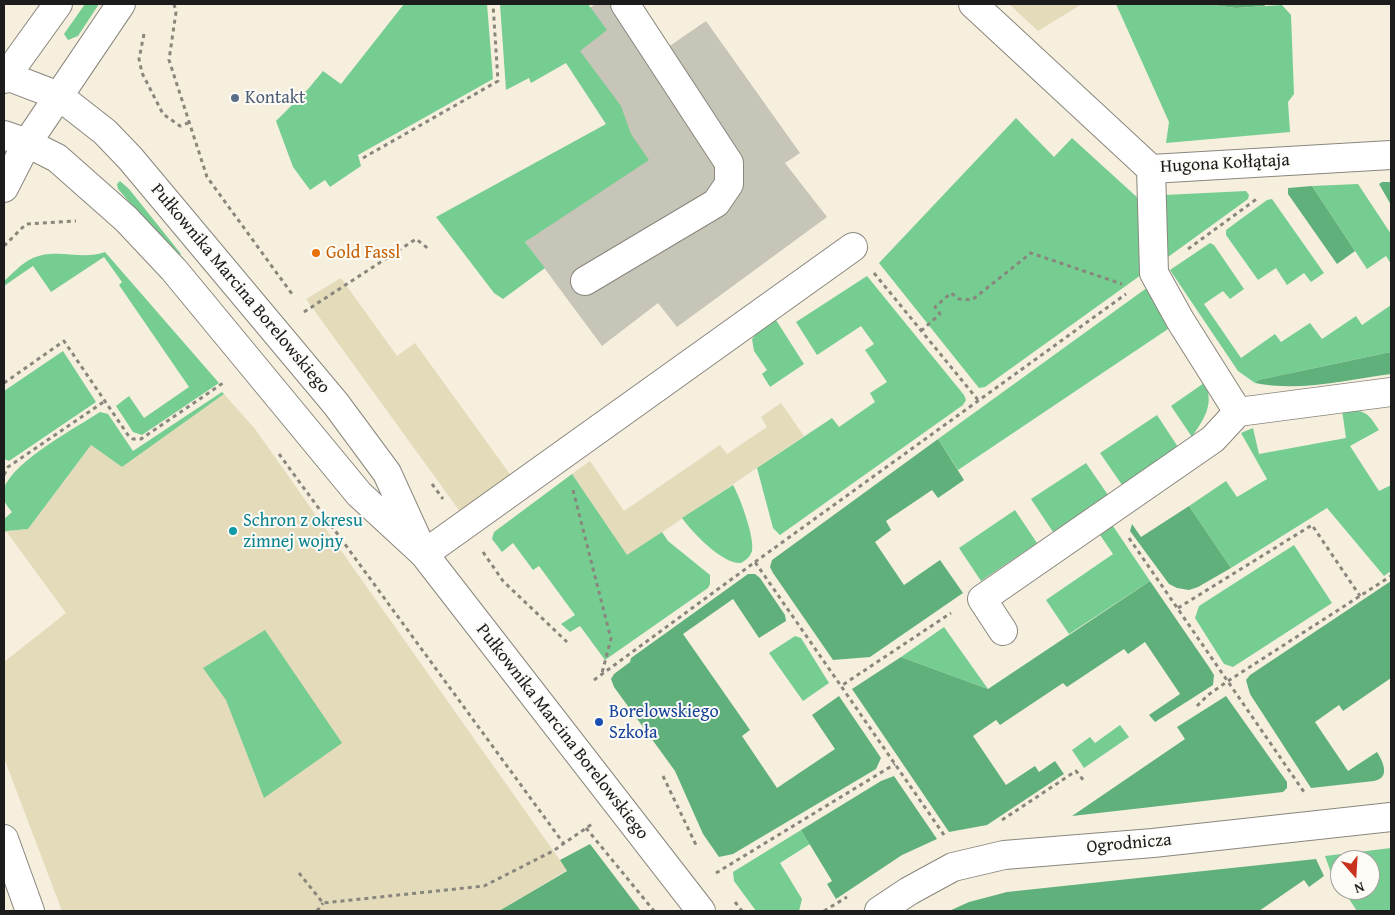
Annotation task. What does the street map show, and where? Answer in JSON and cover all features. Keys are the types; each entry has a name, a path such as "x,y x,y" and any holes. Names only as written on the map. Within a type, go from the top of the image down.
{"main road":[{"path":"4,77 58,4"},
{"path":"4,188 16,139 58,96 121,4"},
{"path":"585,281 716,202 729,184 729,163 626,4"},
{"name":"Hugona Kołłątaja","path":"973,4 1151,169 1391,155"},
{"name":"Pułkownika Marcina Borelowskiego","path":"4,77 58,96 105,132 130,158 336,404 387,473 424,554"},
{"name":"Pułkownika Marcina Borelowskiego","path":"16,139 57,158 126,219 174,270 359,494 424,554 701,911"},
{"path":"1151,169 1144,281 1180,320 1238,412"},
{"path":"424,554 853,247"},
{"path":"1003,631 982,599 1213,440 1238,412 1391,392"},
{"name":"Ogrodnicza","path":"879,911 909,891 953,867 1004,855 1190,839 1391,817"},
{"path":"4,839 30,911"}],"path":[{"path":"174,4 176,12 169,60 207,177 293,296"},
{"path":"363,158 498,81 493,4"},
{"path":"139,59 142,73 164,114 180,126 188,123"},
{"path":"594,680 1259,197"},
{"path":"4,246 26,224 82,221"},
{"path":"304,312 416,238 430,250"},
{"path":"853,247 978,400"},
{"path":"921,331 940,314 935,307 951,293 959,300 972,300 1031,253 1144,281"},
{"path":"299,304 310,320"},
{"path":"4,383 64,342 128,435 141,439 230,379"},
{"path":"4,475 6,466 105,401"},
{"path":"568,450 566,463 611,639 602,674"},
{"path":"276,451 564,844"},
{"path":"428,479 446,503 454,507 461,503 484,534 482,549 503,581 567,642"},
{"path":"1110,510 1308,798"},
{"path":"1178,608 1312,525 1360,596"},
{"path":"755,562 950,843"},
{"path":"1197,706 1208,695 1228,681 1391,576"},
{"path":"841,686 967,602 982,599"},
{"path":"715,874 895,764"},
{"path":"997,823 1076,771 1084,781"},
{"path":"663,776 698,850"},
{"path":"317,911 324,903 484,886 564,844 618,804"},
{"path":"586,828 654,911"},
{"path":"710,866 720,881"},
{"path":"299,873 324,903"},
{"path":"824,911 856,892"},
{"path":"731,896 742,911"}],"shaded area":[{"path":"596,4 625,4 658,54 706,21 800,153 785,163 827,217 677,327 658,303 602,346 525,242 545,228 606,124 547,33"},
{"path":"1009,4 1082,4 1038,31"},
{"path":"341,278 397,356 415,343 512,477 461,513 306,299"},
{"path":"224,394 255,429 567,870 499,911 62,911 4,758 4,662 66,613 6,531 28,529 91,445 122,467"},
{"path":"781,403 804,436 627,556 572,474 590,461 624,511 720,445 727,454 767,427 761,417"}],"green space":[{"path":"85,4 99,4 78,36 68,40 64,34"},
{"path":"404,4 487,4 493,79 358,155 361,166 330,187 325,180 310,190 293,167 276,121 323,71 341,84"},
{"path":"500,4 588,4 607,30 580,51 621,106 631,134 649,160 525,242 545,268 503,299 494,293 436,217 606,124 566,63 531,83 529,78 506,90"},
{"path":"1116,4 1205,4 1236,8 1282,5 1291,15 1294,94 1288,102 1290,132 1166,143 1169,122"},
{"path":"1205,4 1264,4 1265,6 1236,8"},
{"path":"1016,118 1054,157 1072,138 1139,199 1141,275 985,387 979,388 879,263"},
{"path":"120,181 129,189 181,254 177,257 118,189 117,184"},
{"path":"1391,182 1391,205 1379,184"},
{"path":"1358,184 1391,234 1391,264 1386,256 1367,269 1312,186"},
{"path":"1312,186 1355,251 1337,264 1288,194 1288,188"},
{"path":"1246,191 1249,195 1248,199 1168,257 1164,195"},
{"path":"1272,199 1324,273 1311,282 1304,273 1287,285 1276,268 1258,280 1226,235 1226,230 1267,200"},
{"path":"1210,243 1214,245 1244,289 1230,299 1223,291 1204,304 1241,358 1275,334 1281,342 1310,323 1322,339 1356,316 1362,325 1391,305 1391,352 1258,380 1255,383 1238,371 1170,270"},
{"path":"105,252 219,383 142,435 133,432 116,406 129,396 144,418 189,387 119,285 122,282 104,257 51,292 33,266 4,286 4,281 31,259 49,254 87,255"},
{"path":"867,276 964,395 966,400 963,405 780,535 773,528 757,468 832,418 839,427 875,402 870,393 887,382 865,350 874,344 861,326 817,355 796,322"},
{"path":"1148,287 1168,329 958,470 938,439"},
{"path":"776,320 804,364 770,387 762,374 767,370 754,351 752,339 757,333"},
{"path":"63,351 96,402 9,461 4,459 4,391"},
{"path":"1391,352 1391,374 1306,386 1255,383 1258,380"},
{"path":"1204,383 1209,397 1207,411 1192,437 1171,406"},
{"path":"222,392 224,394 122,467 91,445 28,529 6,531 4,533 4,519 12,512 6,504 3,495 4,488 10,477 32,456 61,436 100,412 108,414 133,451"},
{"path":"1342,410 1355,410 1368,415 1379,430 1350,446 1379,491 1391,485 1391,571 1384,576 1327,508 1231,568 1189,506 1226,481 1237,497 1267,479 1241,433 1253,428 1259,454 1346,438"},
{"path":"1157,415 1178,447 1122,485 1100,453"},
{"path":"938,439 964,480 938,498 932,490 886,521 891,530 875,542 904,585 940,560 963,593 870,657 833,660 773,573 770,567 772,560"},
{"path":"1086,463 1108,495 1053,532 1031,499"},
{"path":"572,474 627,555 662,532 668,541 710,575 708,588 605,660 580,626 570,632 561,624 575,615 539,566 533,570 513,543 502,552 492,539 494,532"},
{"path":"733,485 746,518 752,545 750,555 741,563 733,562 717,553 693,532 682,518"},
{"path":"1189,506 1231,568 1198,587 1189,590 1177,588 1169,584 1130,531 1132,524 1141,537"},
{"path":"1015,510 1037,543 981,581 959,548"},
{"path":"1111,523 1150,581 1069,634 1046,600 1113,554 1098,532"},
{"path":"1294,545 1332,603 1233,667 1224,664 1195,618 1199,606"},
{"path":"748,574 755,574 760,578 785,615 786,621 759,638 733,599 683,634 750,730 742,736 777,788 835,749 812,715 839,696 881,758 876,769 733,854 719,857 703,834 675,771 614,687 611,679 614,674 630,662 631,658"},
{"path":"1150,581 1214,675 1213,685 1155,722 1149,715 1180,694 1145,642 1128,654 1124,649 1067,687 1063,683 1000,725 996,720 973,736 1006,785 1035,766 1039,772 1055,761 1064,774 987,825 949,832 852,689 901,657 988,689"},
{"path":"1391,581 1391,678 1343,711 1339,705 1315,722 1348,771 1377,752 1382,761 1384,773 1382,777 1374,781 1311,788 1250,694 1246,680 1250,675"},
{"path":"944,627 988,689 901,657"},
{"path":"265,630 342,743 264,798 226,700 203,668"},
{"path":"795,636 801,638 829,683 803,701 769,653"},
{"path":"1226,696 1287,782 1287,788 1283,792 1072,816 1185,739 1177,727"},
{"path":"1120,725 1129,737 1084,768 1072,750 1090,737 1095,743"},
{"path":"894,776 937,839 902,855 836,899 827,884 832,881 801,830 881,781"},
{"path":"801,830 810,844 780,863 802,899 799,911 756,911 734,881 733,872"},
{"path":"590,844 641,911 499,911 567,871 560,860"},
{"path":"1391,848 1391,911 1357,911 1350,900 1380,900 1380,850 1374,850"},
{"path":"1330,855 1330,870 1325,856"},
{"path":"1316,859 1324,876 1309,887 1304,880 1259,911 949,911 969,902 1007,892"}],"place":[{"name":"Kontakt","path":"235,98"},
{"name":"Gold Fassl","path":"316,253"},
{"name":"Schron z okresu zimnej wojny","path":"233,531"},
{"name":"Borelowskiego Szkoła","path":"599,722"}]}
